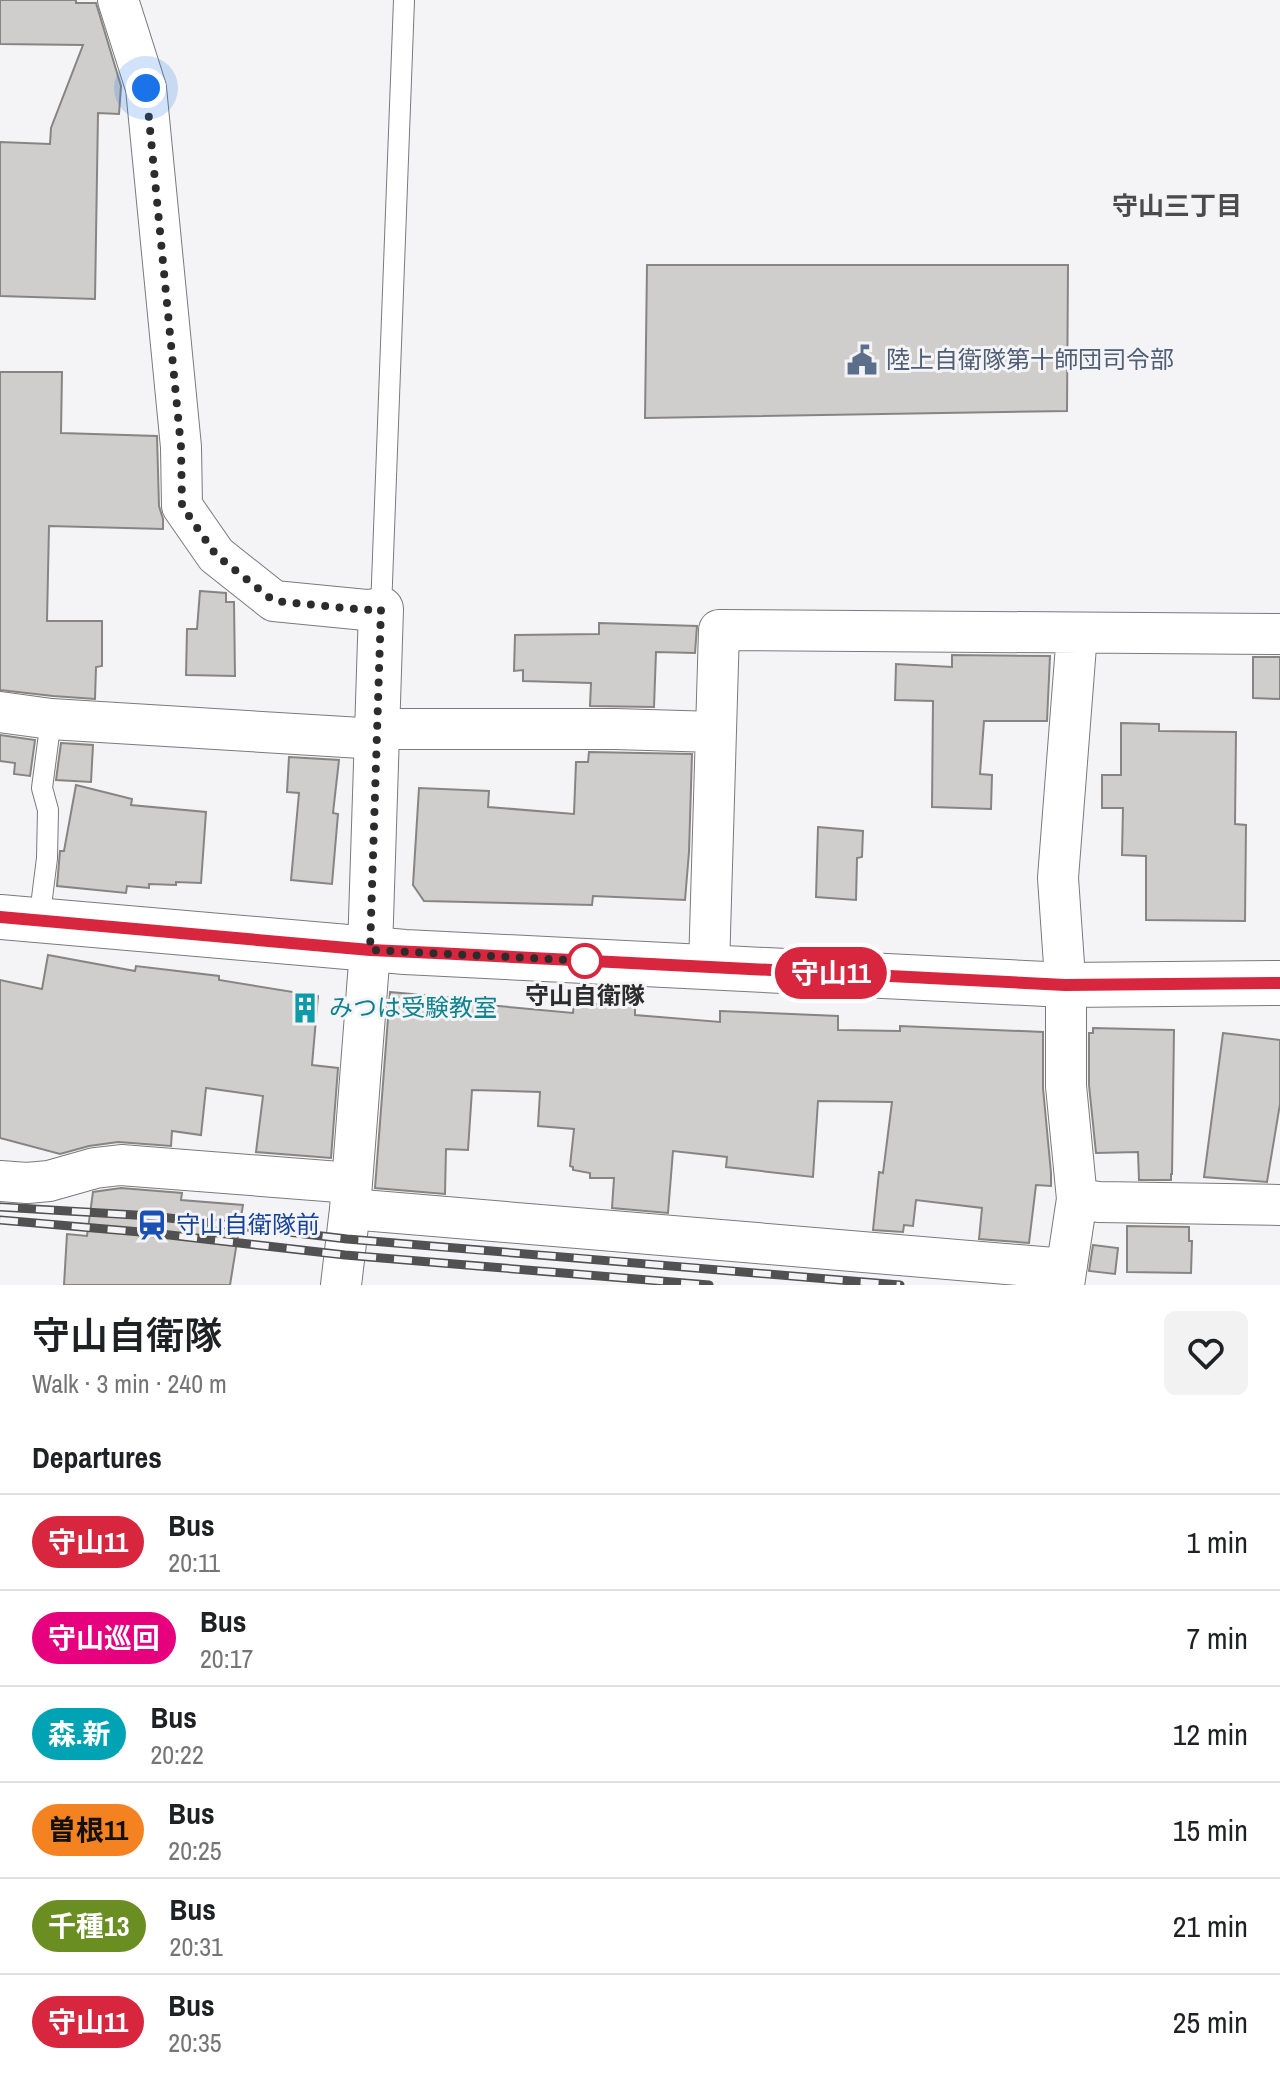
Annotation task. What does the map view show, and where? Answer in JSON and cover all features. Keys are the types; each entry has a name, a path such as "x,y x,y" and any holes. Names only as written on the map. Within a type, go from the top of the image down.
{"main road":[{"path":"370,950 381,609"},
{"path":"20,920 370,950 1065,985 1280,983"}],"street":[{"path":"118,0 146,88 181,447 182,506 216,555 274,601 381,609"},
{"path":"709,967 719,630 1280,634"},
{"path":"0,1181 49,1181 95,1168 121,1165 351,1196 1065,1277 1077,1199 1066,1086 1065,985 1058,878 1077,633"},
{"path":"0,712 51,719 378,734 615,729 715,732"},
{"path":"341,1285 370,950"},
{"path":"1077,1199 1280,1205"}],"lane":[{"path":"381,609 404,0"},
{"path":"20,920 47,858 48,810 42,788 51,719"}],"building":[{"path":"0,0 96,3 121,86 119,114 98,113 95,299 0,296 0,142 50,144 51,128 83,45 0,44"},
{"path":"647,265 1068,265 1067,411 645,418"},
{"path":"0,372 62,372 61,433 157,436 159,506 163,529 49,526 47,621 102,621 102,666 96,667 95,699 0,690"},
{"path":"200,591 226,593 226,602 234,602 235,676 186,675 187,629 197,629"},
{"path":"599,623 697,626 695,653 656,652 654,707 590,706 591,683 523,681 523,670 514,671 515,635 599,634"},
{"path":"952,655 1050,656 1047,721 984,721 980,774 992,775 991,809 932,807 933,701 895,700 896,664 952,667"},
{"path":"1253,657 1280,657 1280,699 1253,698"},
{"path":"1121,723 1159,724 1159,731 1236,732 1235,824 1246,825 1245,921 1146,920 1146,856 1122,855 1123,808 1102,808 1102,775 1121,775"},
{"path":"0,735 35,740 30,776 14,774 15,763 0,761"},
{"path":"61,743 93,745 91,782 56,780"},
{"path":"589,752 692,754 685,900 593,896 592,905 424,901 413,885 419,788 489,791 488,807 574,814 576,762 588,762"},
{"path":"289,757 339,760 333,813 338,814 332,884 291,880 299,793 287,792"},
{"path":"76,785 132,799 131,805 206,812 201,883 149,884 149,888 127,886 126,893 57,886 60,851 64,851"},
{"path":"818,827 863,831 862,857 857,858 856,900 816,897"},
{"path":"48,955 135,971 136,966 219,976 219,980 318,996 312,1065 338,1068 331,1158 256,1152 263,1096 206,1088 201,1135 172,1131 171,1146 118,1142 60,1154 0,1138 0,980 42,989"},
{"path":"390,992 573,1013 574,1002 609,1005 609,1001 635,1003 635,1015 720,1022 720,1011 838,1016 838,1030 900,1031 900,1026 1043,1032 1043,1088 1051,1186 1036,1185 1029,1243 979,1239 982,1208 916,1200 913,1226 904,1225 903,1232 873,1230 879,1172 883,1173 892,1102 818,1101 813,1177 726,1167 727,1157 673,1151 668,1213 612,1208 614,1178 590,1178 590,1173 573,1170 570,1166 574,1129 538,1126 540,1092 472,1090 468,1150 446,1149 445,1194 375,1188"},
{"path":"1093,1028 1174,1030 1171,1180 1139,1180 1138,1152 1096,1153 1089,1085 1089,1033 1093,1033"},
{"path":"1223,1033 1280,1040 1280,1104 1267,1182 1204,1177"},
{"path":"121,1188 182,1193 181,1200 243,1205 230,1285 64,1285 67,1234 87,1236 93,1192"},
{"path":"1127,1226 1189,1227 1191,1273 1127,1272"},
{"path":"1093,1245 1118,1248 1115,1274 1089,1271"}],"railway":[{"path":"0,1207 152,1216 347,1239 900,1285"},
{"path":"0,1220 152,1233 345,1255 709,1285"}],"bus line":[{"name":"守山11","path":"0,917 370,950 1065,985 1280,983"}],"place":[{"name":"陸上自衛隊第十師団司令部","path":"862,360"},
{"name":"守山自衛隊","path":"585,961"},
{"name":"みつは受験教室","path":"305,1008"},
{"name":"守山自衛隊前","path":"152,1225"}],"district":[{"name":"守山三丁目","path":"1177,206"}],"route":[{"path":"146,88 181,447 182,506 216,555 274,601 381,609 370,950 588,961 585,961"}]}
